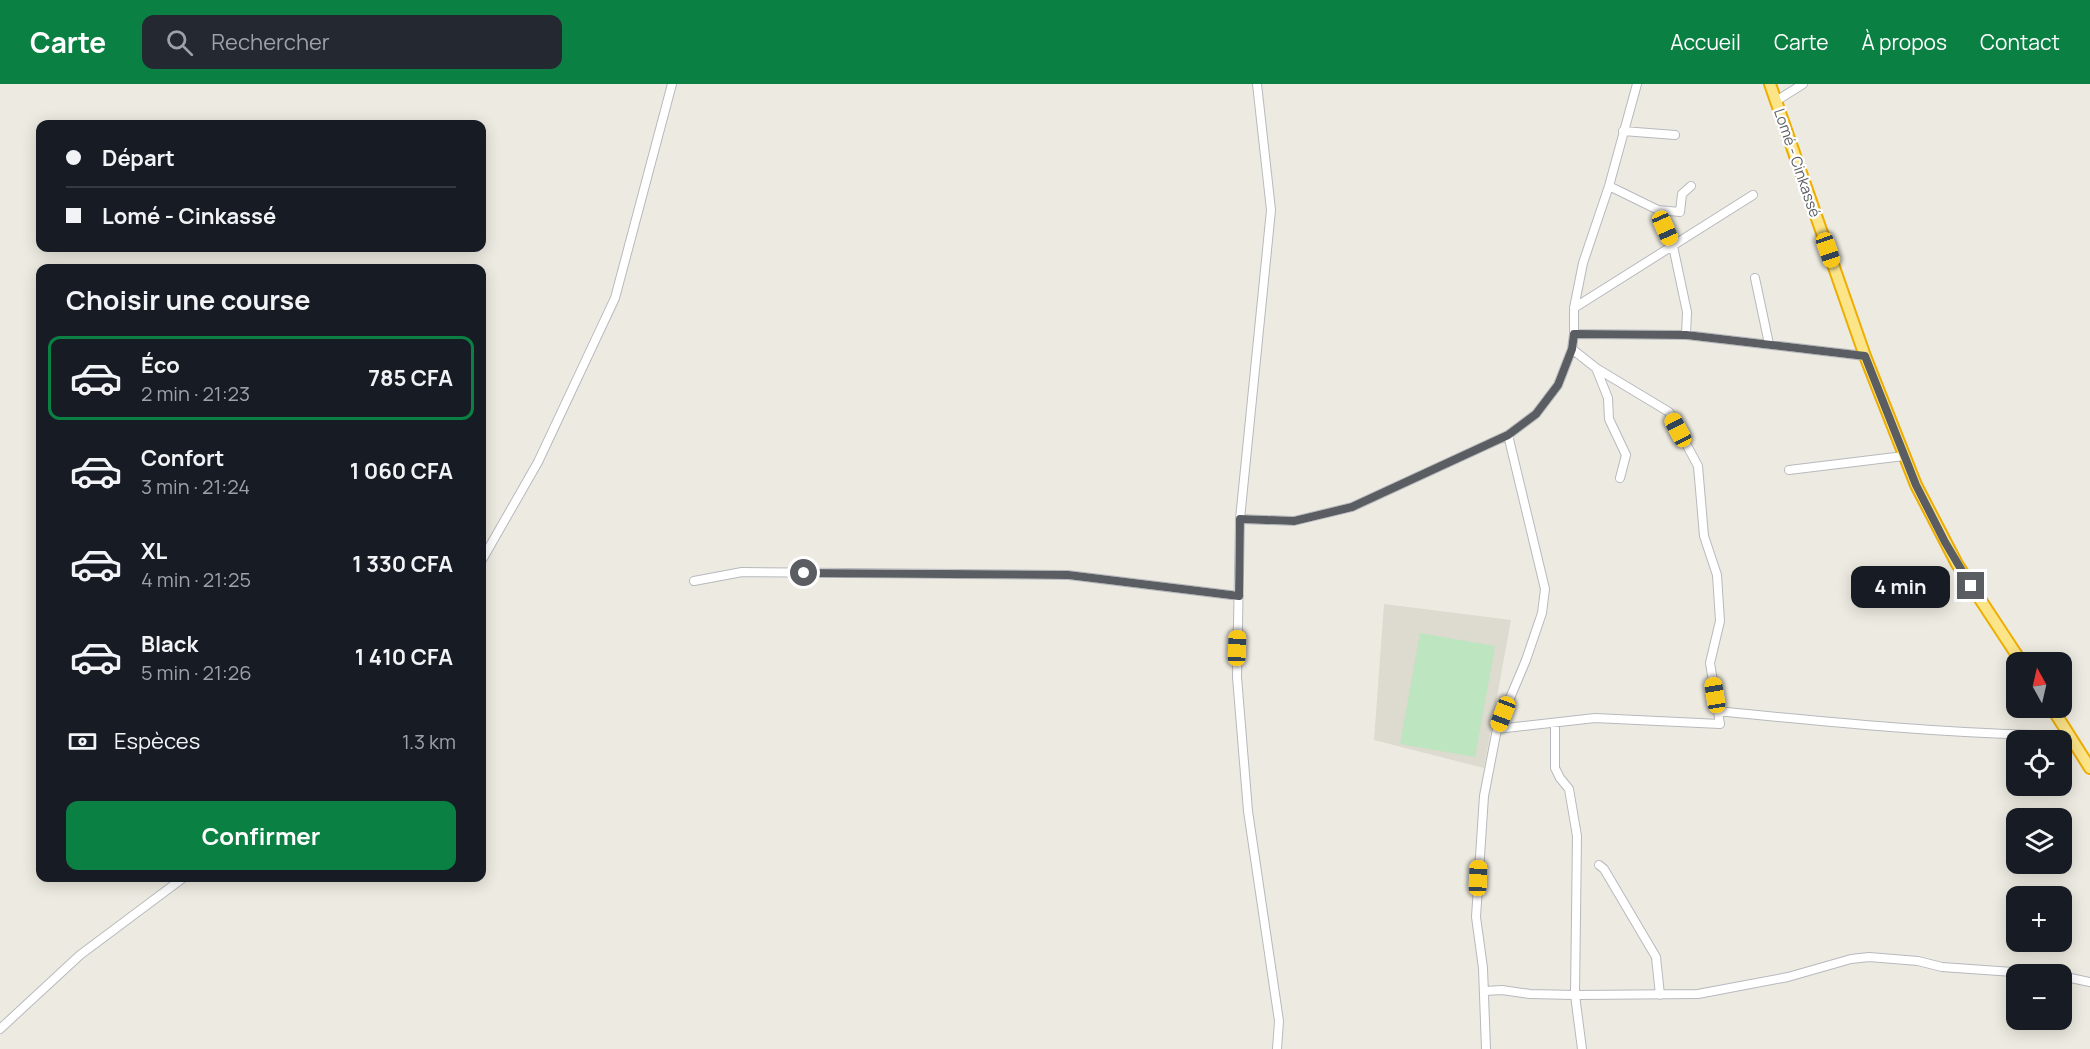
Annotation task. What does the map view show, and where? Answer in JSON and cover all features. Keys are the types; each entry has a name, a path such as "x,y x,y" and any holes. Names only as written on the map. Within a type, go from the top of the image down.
{"highway":[{"name":"Lomé - Cinkassé","path":"1770,84 1865,356 1916,485 1953,557 2015,652"},
{"path":"2072,739 2090,768"}],"street":[{"path":"486,553 538,462 615,298 672,84"},
{"path":"1257,84 1271,210 1240,519 1237,677 1248,811 1279,1021 1277,1049"},
{"path":"1240,519 1294,521 1352,507 1508,435 1536,414 1558,385 1572,349 1574,308 1587,252 1609,186 1637,84"},
{"path":"1776,101 1803,84"},
{"path":"1623,131 1676,135"},
{"path":"1609,186 1658,210 1680,212 1682,194 1691,186"},
{"path":"1574,308 1753,195"},
{"path":"1658,210 1673,246 1687,312 1686,335"},
{"path":"1755,278 1769,344"},
{"path":"1574,334 1686,335 1865,356"},
{"path":"1497,729 1595,718 1720,724 1710,663 1720,621 1717,575 1704,536 1698,466 1669,412 1596,368 1572,349"},
{"path":"1596,368 1608,398 1609,419 1626,455 1620,478"},
{"path":"1486,1049 1485,991 1476,917 1484,796 1497,729 1526,660 1542,613 1545,589 1508,435"},
{"path":"1789,470 1904,456"},
{"path":"694,581 742,572 1068,575 1239,596"},
{"path":"1718,711 1845,724 2006,734"},
{"path":"1555,723 1554,768 1569,789 1577,836 1575,995 1582,1049"},
{"path":"1599,865 1604,869 1656,957 1660,996"},
{"path":"0,1029 80,955 178,882"},
{"path":"1485,991 1575,995 1698,994 1797,975 1851,959 1869,957 1918,961 1942,967 2006,971"},
{"path":"2072,978 2090,982"}],"shaded area":[{"path":"1384,604 1511,620 1484,768 1374,740"}],"green space":[{"path":"1420,633 1495,646 1475,757 1400,744"}],"route":[{"path":"804,573 1068,575 1239,596 1240,519 1294,521 1352,507 1508,435 1536,414 1558,385 1572,349 1574,334 1686,335 1865,356 1916,485 1971,586"}]}
